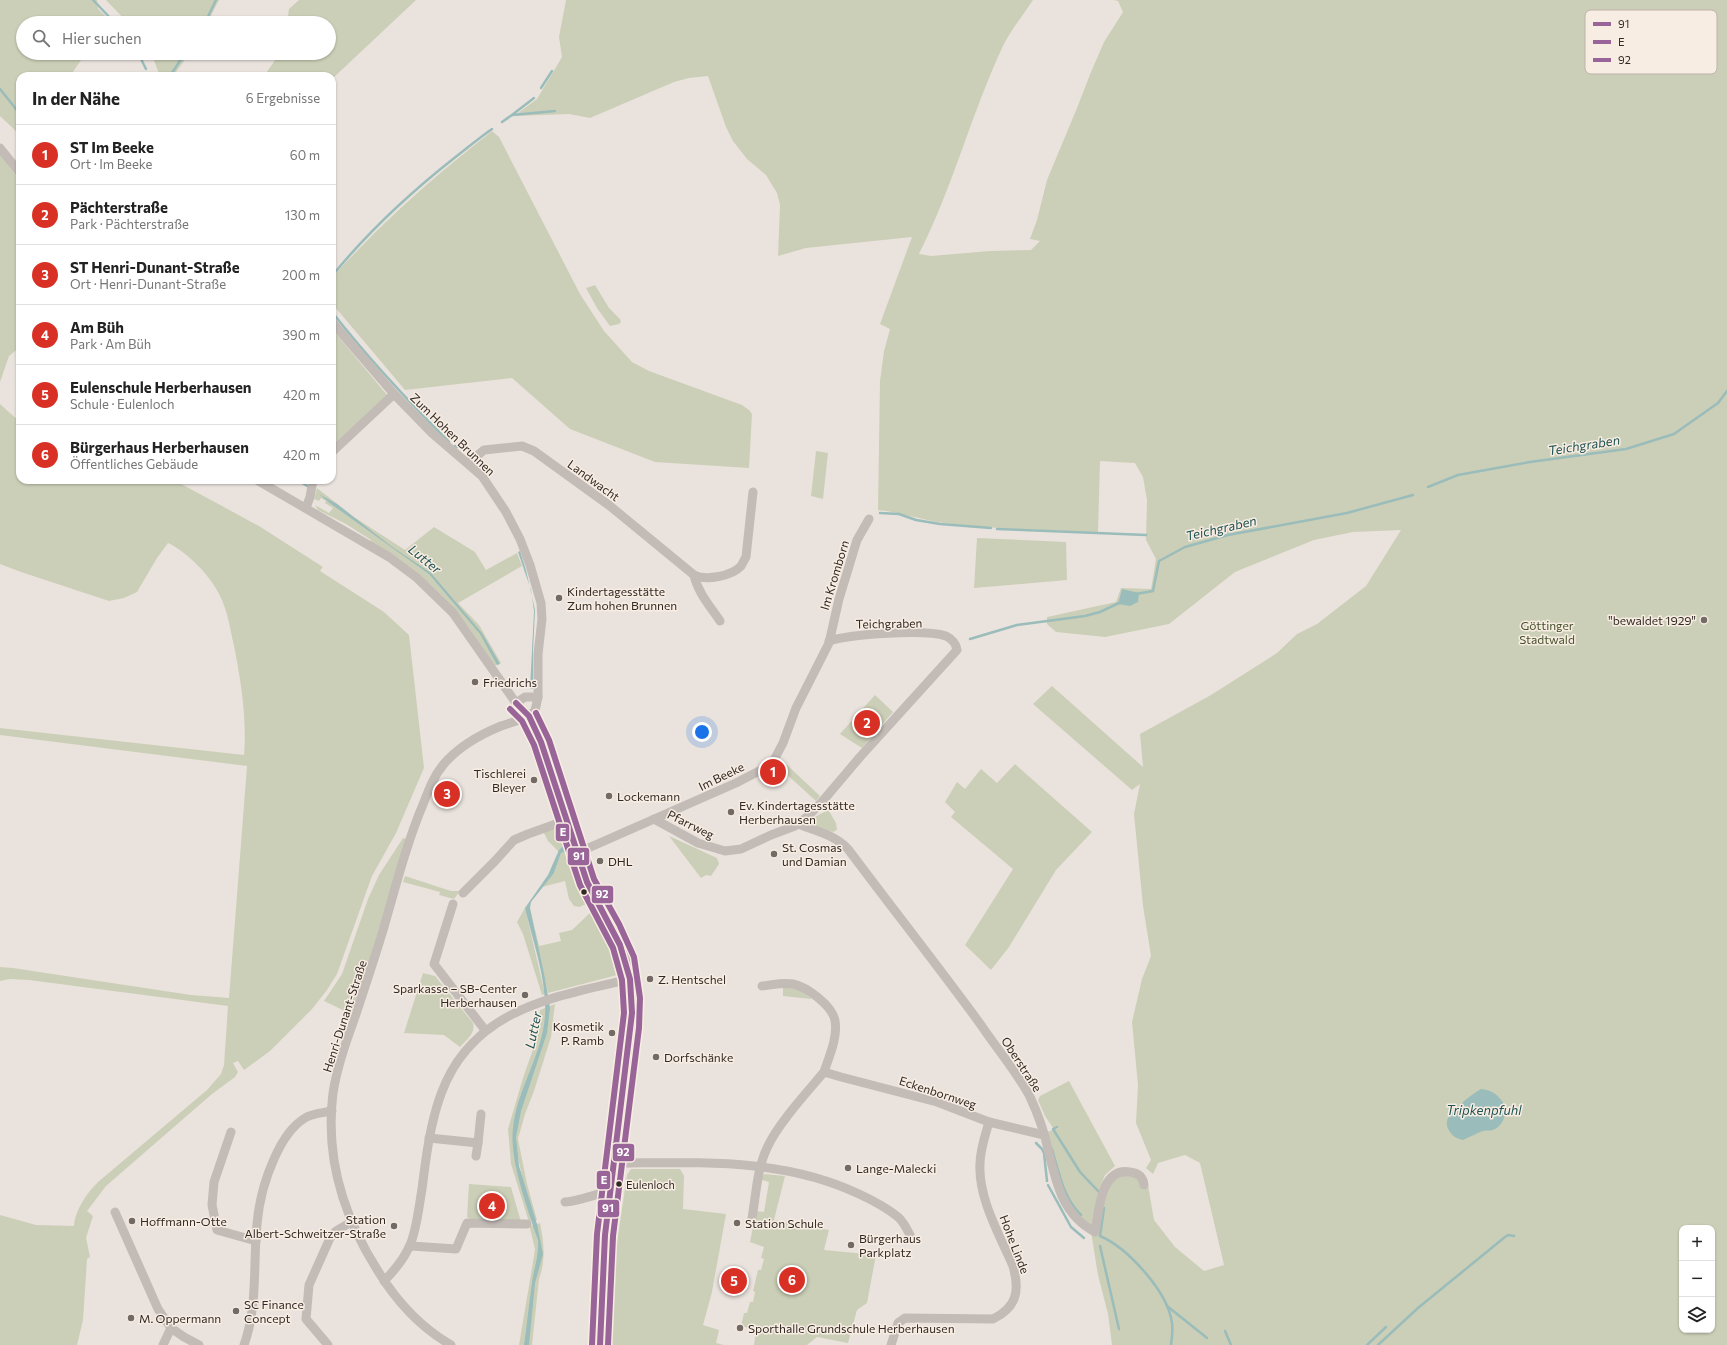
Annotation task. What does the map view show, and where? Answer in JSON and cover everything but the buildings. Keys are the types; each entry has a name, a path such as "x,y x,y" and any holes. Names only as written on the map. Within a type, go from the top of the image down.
{"street":[{"path":"0,148 16,168"},
{"name":"Zum Hohen Brunnen","path":"336,327 394,394 441,442 482,476 506,512 523,544 541,603 542,619 538,654 538,697 535,711 529,716"},
{"path":"336,448 394,394"},
{"name":"Landwacht","path":"469,464 484,450 522,446 534,450 610,506 694,575 697,585 704,598 720,621"},
{"path":"264,484 389,557 426,586 457,619 516,703 529,716 541,742 562,822 577,853 587,882 620,945 630,979 632,1013 604,1250 600,1345"},
{"path":"306,508 312,493 313,484"},
{"path":"694,575 703,578 713,577 741,566 746,557 753,492"},
{"name":"Im Kromborn","path":"829,641 839,599 857,540 869,519"},
{"name":"Teichgraben","path":"798,824 825,798 901,710 955,653 956,646 949,638 942,635 918,634 859,635 829,641"},
{"name":"Im Beeke","path":"577,853 736,783 767,767 773,762 780,751 796,708 829,641"},
{"path":"516,703 525,697 538,697"},
{"name":"Henri-Dunant-Straße","path":"451,1345 429,1331 409,1313 384,1282 351,1222 340,1189 332,1139 332,1111 335,1082 375,956 409,840 433,780 449,758 471,740 492,730 529,716"},
{"name":"Pfarrweg","path":"654,820 707,847 725,851 741,849 798,824"},
{"path":"463,893 514,840 562,822"},
{"name":"Oberstraße","path":"798,824 841,841 924,949 1018,1078 1036,1110 1057,1187 1071,1214 1095,1232 1103,1190 1112,1176 1120,1172 1139,1174 1143,1178 1144,1185"},
{"path":"453,904 434,964 485,1030"},
{"path":"384,1282 399,1267 411,1246 416,1227 429,1138 437,1106 450,1073 467,1048 485,1030 519,1010 558,996 630,979"},
{"path":"752,1218 761,1166 767,1147 810,1088 824,1072 836,1025 834,1015 829,1008 810,992 799,986 785,983 762,986"},
{"name":"Eckenbornweg","path":"824,1072 841,1078 937,1102 989,1122 1044,1135"},
{"path":"244,1345 252,1320 256,1241 261,1198 268,1174 281,1145 291,1129 300,1121 314,1114 332,1111"},
{"path":"476,1156 481,1114"},
{"name":"Hohe Linde","path":"891,1345 898,1323 905,1318 993,1319 1004,1314 1013,1304 1017,1290 1016,1277 1013,1266 986,1202 981,1182 981,1154 989,1122"},
{"path":"231,1132 214,1182 212,1205 217,1230 256,1241"},
{"path":"429,1138 478,1143"},
{"path":"614,1163 761,1166 815,1177 849,1189 871,1200 899,1218 910,1235"},
{"path":"565,1202 574,1202 592,1195 610,1191"},
{"path":"114,1212 152,1298 171,1328 199,1345"},
{"path":"328,1345 306,1318 309,1284 330,1238 336,1231 351,1222"},
{"path":"411,1246 456,1249 467,1222 527,1224"},
{"path":"163,1345 171,1328"}],"green space":[{"path":"0,0 97,0 98,9 106,16 16,16 16,60 81,60 73,72 16,72 16,131 0,116"},
{"path":"106,0 219,0 211,16 121,16"},
{"path":"299,0 416,0 336,75 336,72 267,72 275,60 336,60 336,16 288,16 289,9"},
{"name":"Göttinger Stadtwald","path":"566,0 1033,0 1013,28 1003,46 981,98 942,203 919,254 931,256 990,251 1031,250 1040,241 1030,239 1037,220 1047,180 1104,42 1123,12 1118,1 1113,0 1727,0 1727,1345 1112,1345 1108,1314 1098,1275 1091,1232 1080,1219 1060,1185 1047,1132 1058,1128 1057,1126 1053,1128 1045,1116 1038,1100 1040,1096 1069,1081 1115,1166 1105,1175 1099,1190 1106,1191 1110,1182 1122,1174 1147,1179 1154,1220 1175,1247 1204,1271 1224,1265 1200,1163 1185,1155 1158,1163 1153,1174 1146,1168 1151,1160 1136,1123 1138,1085 1132,1022 1142,979 1151,956 1143,906 1134,814 1140,784 1132,790 1033,704 1052,686 1143,767 1140,734 1211,695 1277,653 1297,634 1317,624 1366,586 1401,530 1353,532 1314,540 1235,572 1169,624 1105,637 1056,632 1047,624 1047,617 1116,602 1121,588 1151,589 1156,559 1146,540 1147,500 1143,477 1135,463 1100,461 1098,533 963,525 935,522 894,512 878,510 880,381 884,351 890,329 880,324 912,237 806,248 778,256 780,205 777,193 766,175 747,159 733,141 726,127 708,76 689,78 674,82 590,118 569,114 514,116 537,99 562,57 559,37"},
{"path":"154,60 185,60 176,72 158,72"},
{"path":"492,131 499,137 580,294 604,331 632,362 649,371 742,405 749,410 752,414 749,468 655,462 570,429 512,378 405,390 336,308 336,274 406,203"},
{"path":"0,154 16,176 16,350 9,356 0,382"},
{"path":"595,285 609,308 620,319 621,322 619,324 610,326 597,308 586,288"},
{"path":"336,334 387,395 336,442"},
{"path":"0,404 16,418 16,484 181,484 259,526 323,567 320,571 384,612 409,635 424,768 396,833 372,876 337,974 327,990 312,1009 270,1051 244,1070 238,1061 233,1063 238,1072 235,1077 212,1094 106,1186 87,1211 93,1216 86,1238 90,1257 87,1259 83,1320 77,1345 0,1345 0,1215 36,1225 74,1226 82,1202 98,1182 207,1090 221,1074 224,1065 228,1006 29,980 10,979 0,981 0,967 191,995 229,998 247,766 0,735 0,728 244,755 244,714 237,659 223,602 216,588 205,573 190,558 175,547 168,543 157,558 137,592 124,598 109,601 0,564"},
{"path":"816,451 828,453 823,499 811,496"},
{"path":"317,488 354,517 405,550 434,527 475,552 486,570 517,553 522,566 458,603 479,625 501,663 494,666 460,617 370,542 371,540 346,524 318,510 315,505 329,513 333,508 325,503 326,501 321,498 319,501 314,499"},
{"path":"977,538 1066,542 1067,580 974,588"},
{"path":"875,695 893,712 862,748 840,734"},
{"path":"1015,764 1092,832 1056,870 1009,947 991,970 965,945 1013,869 951,817 955,812 945,802 957,782 965,789 981,769 997,783"},
{"path":"787,765 820,796 816,801 783,771"},
{"path":"828,810 836,823 837,830 833,832 816,827 811,819"},
{"path":"559,826 565,844 559,852 548,841 543,831"},
{"path":"669,836 717,858 719,864 711,876 706,875 701,878"},
{"path":"403,838 406,839 366,972 352,1013 349,1013 324,1001 342,974 368,899 379,875"},
{"path":"565,851 580,894 586,904 579,907 574,906 569,899 565,881 542,887 554,873 561,853"},
{"path":"405,876 451,891 460,891 454,899 439,895 440,892 403,882"},
{"path":"525,908 545,994 542,995 523,934 517,922"},
{"path":"530,909 539,946 561,941 559,933 572,930 591,912 599,913 623,967 621,974 548,993"},
{"path":"423,973 435,976 473,1023 474,1027 472,1033 460,1047 444,1035 404,1033"},
{"path":"783,986 801,991 811,999 783,996"},
{"path":"555,1004 551,1037 518,1139 527,1184 537,1220 535,1220 523,1181 518,1158 515,1157 532,1221 529,1222 511,1164 508,1129 537,1038 540,1010"},
{"path":"631,1169 680,1169 684,1176 683,1209 726,1214 712,1292 703,1325 719,1330 716,1343 724,1345 607,1345 613,1270 627,1175"},
{"path":"765,1174 785,1176 774,1220 829,1230 824,1250 876,1255 867,1303 857,1310 848,1343 817,1337 807,1345 754,1345 756,1330 741,1326 744,1313 747,1313 750,1302 753,1302 755,1292 753,1291 758,1270 761,1270 764,1259 761,1258 764,1247 750,1242 756,1211 764,1212 769,1182 762,1180 762,1176"},
{"path":"469,1184 511,1187 521,1222 474,1221 467,1217"},
{"path":"540,1223 543,1245 543,1265 539,1279 532,1345 519,1345 535,1249 530,1226"}],"water":[{"path":"319,494 337,504 391,546 431,573 482,633 500,664 497,665 480,634 429,574"},
{"path":"520,551 526,570 530,586 518,552"},
{"path":"1122,589 1139,593 1138,602 1130,606 1118,604"},
{"path":"532,596 535,610 533,689 530,689 534,611"},
{"path":"529,734 548,774 571,849 561,853 554,873 531,902 530,908 550,1008 547,1033 521,1111 516,1137 519,1166 537,1224 543,1254 535,1283 529,1345 524,1345 532,1283 538,1252 538,1240 520,1184 514,1154 513,1128 519,1099 540,1044 545,1015 542,975 525,908 548,875 559,850 565,844 542,772 526,736"},
{"name":"Tripkenpfuhl","path":"1481,1089 1493,1092 1502,1101 1505,1109 1503,1121 1493,1130 1483,1131 1463,1140 1456,1138 1451,1134 1447,1127 1449,1117 1462,1103"}],"waterway":[{"path":"93,0 108,16"},
{"path":"208,16 216,0"},
{"path":"142,60 146,69"},
{"path":"173,72 180,60"},
{"path":"541,88 552,71"},
{"name":"Lutter","path":"0,89 16,109"},
{"path":"512,115 534,98"},
{"path":"502,122 512,115 555,111"},
{"path":"336,271 374,229 405,200 437,172 492,129"},
{"path":"336,317 388,378 449,442"},
{"name":"Teichgraben","path":"1428,487 1458,475 1530,462 1626,449 1674,434 1718,403 1727,391"},
{"name":"Lutter","path":"304,484 309,487"},
{"name":"Teichgraben","path":"1136,594 1153,591 1159,561 1185,547 1228,535 1347,513 1413,495"},
{"path":"880,513 899,514 916,520 940,524 991,528"},
{"path":"997,529 1146,535"},
{"name":"Teichgraben","path":"970,639 1017,625 1085,616 1100,612 1121,602"},
{"path":"1057,1127 1053,1129 1080,1172 1099,1192"},
{"path":"1036,1143 1044,1153 1047,1181"},
{"path":"1052,1149 1066,1193 1081,1215"},
{"path":"1048,1185 1071,1227 1084,1238"},
{"path":"1104,1208 1100,1236 1122,1250 1145,1272 1155,1285 1169,1311 1172,1323 1171,1345"},
{"path":"1378,1345 1418,1308 1505,1237 1508,1235 1514,1236"},
{"path":"1100,1246 1119,1329"},
{"path":"1167,1306 1207,1338"},
{"path":"1367,1345 1386,1327"},
{"path":"1225,1331 1231,1345"}],"transit line":[{"name":"91","path":"516,703 529,716 541,742 587,882 620,945 630,979 632,1013 605,1235 600,1345"},
{"name":"E","path":"510,709 522,721 534,745 580,885 613,948 622,980 624,1013 597,1234 592,1345"},
{"name":"92","path":"536,713 549,740 594,879 619,924 634,957 640,998 639,1028 613,1236 608,1345"}],"place":[{"name":"Kindertagesstätte Zum hohen Brunnen","path":"559,598"},
{"name":"\"bewaldet 1929\"","path":"1704,620"},
{"name":"Friedrichs","path":"475,682"},
{"name":"Pächterstraße","path":"867,723"},
{"name":"ST Im Beeke","path":"773,772"},
{"name":"Tischlerei Bleyer","path":"534,780"},
{"name":"ST Henri-Dunant-Straße","path":"447,794"},
{"name":"Lockemann","path":"609,796"},
{"name":"Ev. Kindertagesstätte Herberhausen","path":"731,812"},
{"name":"St. Cosmas und Damian","path":"774,854"},
{"name":"DHL","path":"600,861"},
{"name":"Z. Hentschel","path":"650,979"},
{"name":"Sparkasse – SB-Center Herberhausen","path":"525,995"},
{"name":"Kosmetik P. Ramb","path":"612,1033"},
{"name":"Dorfschänke","path":"656,1057"},
{"name":"Lange-Malecki","path":"848,1168"},
{"name":"Eulenloch","path":"619,1184"},
{"name":"Am Büh","path":"492,1206"},
{"name":"Hoffmann-Otte","path":"132,1221"},
{"name":"Station Schule","path":"737,1223"},
{"name":"Station Albert-Schweitzer-Straße","path":"394,1226"},
{"name":"Bürgerhaus Parkplatz","path":"851,1245"},
{"name":"Bürgerhaus Herberhausen","path":"792,1280"},
{"name":"Eulenschule Herberhausen","path":"734,1281"},
{"name":"SC Finance Concept","path":"236,1311"},
{"name":"M. Oppermann","path":"131,1318"},
{"name":"Sporthalle Grundschule Herberhausen","path":"740,1328"}]}
